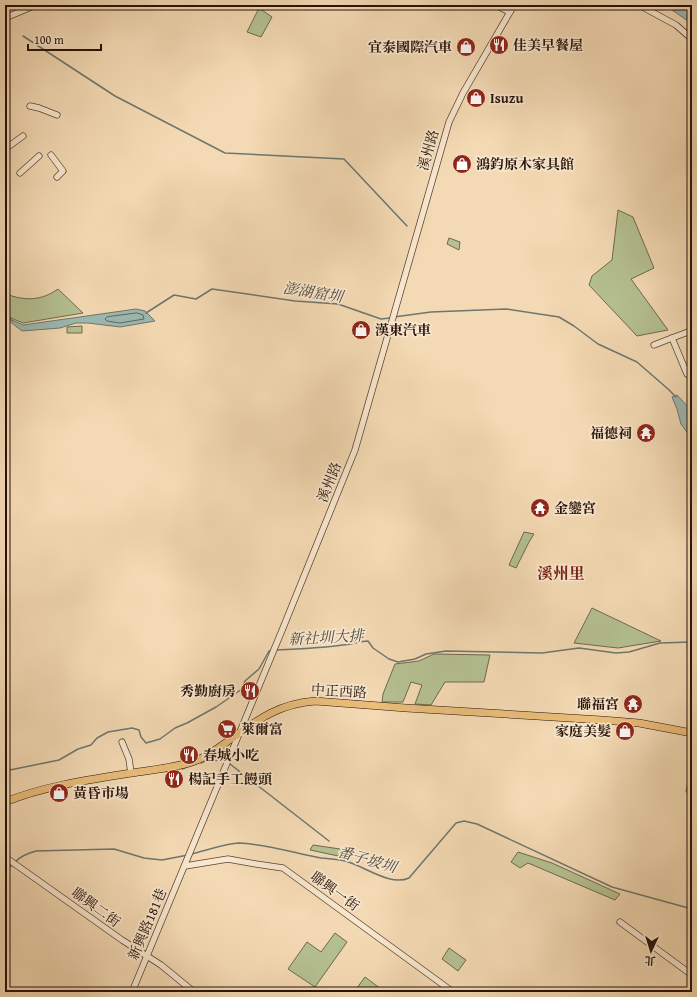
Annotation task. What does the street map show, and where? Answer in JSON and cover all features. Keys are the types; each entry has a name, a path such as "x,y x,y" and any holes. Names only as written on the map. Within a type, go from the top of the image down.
{"main road":[{"name":"中正西路","path":"5,802 51,788 180,765 200,759 272,711 292,704 315,701 639,723 692,733"}],"street":[{"path":"5,18 36,5"},
{"path":"495,5 510,12"},
{"name":"溪州路","path":"240,732 355,450 449,122 463,93 514,5"},
{"path":"639,5 676,25 692,40"},
{"path":"30,106 58,115"},
{"path":"5,149 23,136"},
{"path":"50,155 63,171 57,177"},
{"path":"20,173 39,156"},
{"path":"654,345 688,332"},
{"path":"672,338 687,374"},
{"name":"新興路181巷","path":"132,992 240,732"},
{"path":"122,742 129,759 131,773"},
{"name":"聯興二街","path":"7,858 122,940 161,965 194,992"},
{"name":"聯興一街","path":"184,866 228,859 283,868 453,992"},
{"path":"620,922 692,974"}],"green space":[{"path":"259,8 272,17 261,37 247,32"},
{"path":"618,210 633,217 654,268 631,279 668,330 637,336 589,285 592,276 612,260"},
{"path":"449,238 460,242 459,250 447,244"},
{"path":"58,289 83,313 23,323 9,317 5,309 6,294 20,298 33,299 45,296"},
{"path":"82,326 82,333 67,333 67,327"},
{"path":"524,532 534,534 516,568 509,565"},
{"path":"592,608 661,641 618,648 574,643"},
{"path":"434,654 490,655 484,682 445,682 431,705 415,704 422,685 411,682 403,702 382,702 383,694 395,664 419,661"},
{"path":"692,760 692,793 686,792"},
{"path":"313,845 340,849 343,857 310,850"},
{"path":"518,852 552,863 620,894 615,900 528,863 520,868 511,862"},
{"path":"335,933 347,942 315,987 288,969 307,942 321,952"},
{"path":"449,948 466,960 458,971 442,959"},
{"path":"365,977 381,989 379,992 354,992"}],"water":[{"path":"665,5 690,5 692,7 692,32 688,21"},
{"path":"136,309 145,311 155,321 120,327 76,323 60,328 22,331 8,320 8,318 23,325"},
{"path":"677,395 692,411 692,447 688,443 689,435 681,424 672,397"}],"waterway":[{"path":"9,5 10,10"},
{"path":"23,36 115,96 225,153 344,159 407,226"},
{"name":"澎湖窟圳","path":"146,313 174,295 196,299 212,289 295,301 338,304 381,319 390,318"},
{"name":"澎湖窟圳","path":"394,317 431,312 506,309 559,317 598,344 637,362 676,397"},
{"name":"澎湖窟圳","path":"5,313 7,317 13,321"},
{"name":"新社圳大排","path":"276,650 326,647 368,641 373,648 389,659 398,662 415,659 426,654 446,651 542,653 579,648 616,653 629,652 660,643 692,642"},
{"name":"新社圳大排","path":"5,771 59,760 78,749 91,745 97,738 108,732 132,728 139,730 141,737 146,743 160,739 175,728 216,707 242,689 245,681 259,669 269,651 273,650"},
{"path":"201,763 205,761 224,760"},
{"path":"230,764 329,841"},
{"path":"182,769 187,767"},
{"name":"番子坡圳","path":"191,854 229,844 249,844 321,858 345,861 385,878 402,880 409,878 456,823 464,821 477,824 612,887 692,909"},
{"name":"番子坡圳","path":"15,862 25,855 36,851 114,849 144,858 162,860 188,855"},
{"name":"番子坡圳","path":"5,872 12,865"}],"place":[{"name":"佳美早餐屋","path":"499,45"},
{"name":"宜泰國際汽車","path":"466,47"},
{"name":"Isuzu","path":"476,98"},
{"name":"鴻鈞原木家具館","path":"462,164"},
{"name":"漢東汽車","path":"361,330"},
{"name":"福德祠","path":"646,433"},
{"name":"金鑾宮","path":"540,508"},
{"name":"秀勤廚房","path":"250,691"},
{"name":"聯福宮","path":"633,704"},
{"name":"萊爾富","path":"227,729"},
{"name":"家庭美髮","path":"625,731"},
{"name":"春城小吃","path":"189,755"},
{"name":"楊記手工饅頭","path":"174,779"},
{"name":"黃昏市場","path":"59,793"}],"district":[{"name":"溪州里","path":"561,573"}]}
